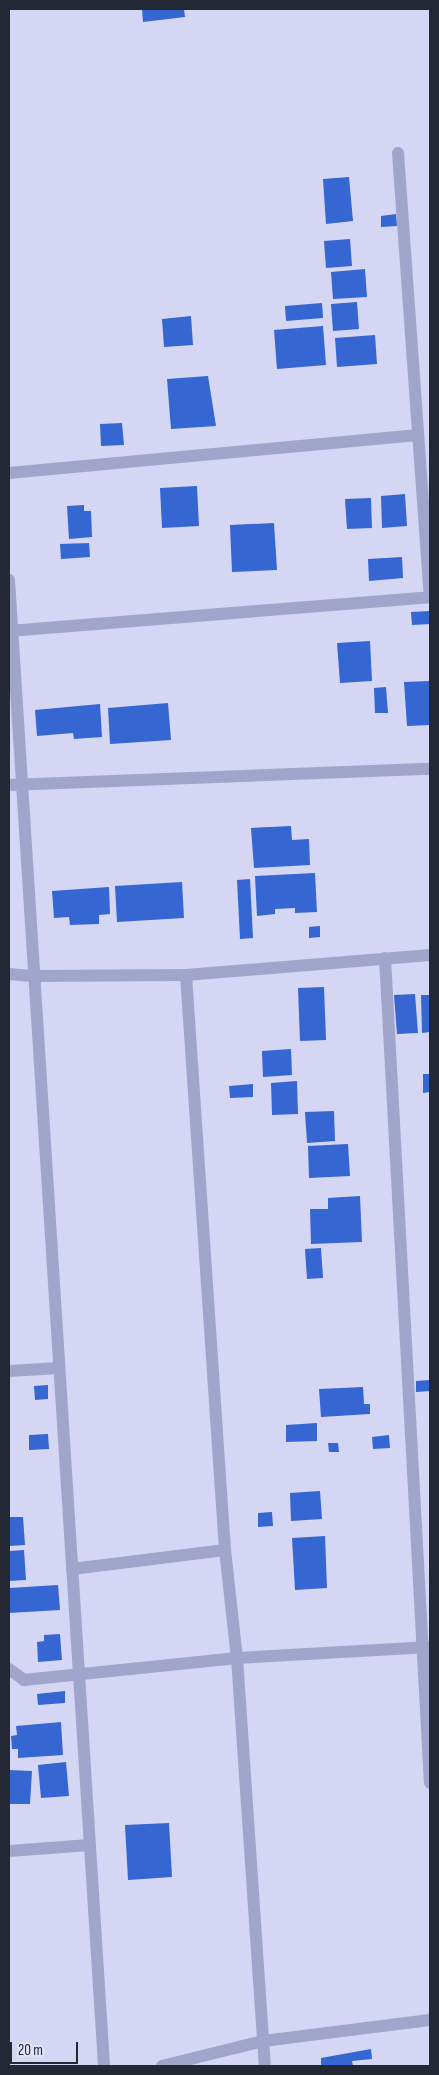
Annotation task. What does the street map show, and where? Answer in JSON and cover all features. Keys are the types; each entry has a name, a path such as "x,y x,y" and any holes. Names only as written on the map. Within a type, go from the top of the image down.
{"street":[{"path":"11,631 430,597 398,153"},
{"path":"9,473 418,435"},
{"path":"9,580 15,785 34,976 104,2066"},
{"path":"15,785 430,769"},
{"path":"9,974 34,976 186,974 430,955"},
{"path":"385,958 426,1647 430,1783"},
{"path":"186,974 225,1550 237,1658 265,2066"},
{"path":"9,1371 59,1368"},
{"path":"72,1569 225,1550"},
{"path":"9,1669 24,1680 237,1658 426,1647"},
{"path":"9,1851 90,1845"},
{"path":"162,2066 263,2041 430,2020"}],"building":[{"path":"142,9 184,9 185,17 143,22"},
{"path":"349,177 353,221 326,224 323,179"},
{"path":"396,214 397,226 381,227 381,216"},
{"path":"350,239 352,266 326,268 324,241"},
{"path":"365,269 367,297 333,299 331,272"},
{"path":"357,302 359,329 333,331 331,304"},
{"path":"322,303 323,318 286,321 285,306"},
{"path":"191,316 193,345 164,347 162,319"},
{"path":"323,326 326,365 277,369 274,330"},
{"path":"375,335 377,364 337,367 335,338"},
{"path":"208,376 216,426 171,429 167,379"},
{"path":"122,423 124,445 101,446 100,424"},
{"path":"197,486 199,526 162,528 160,488"},
{"path":"405,494 407,526 382,528 381,496"},
{"path":"371,498 372,528 347,529 345,499"},
{"path":"84,505 84,511 91,511 92,537 69,539 67,506"},
{"path":"274,523 277,570 232,572 230,525"},
{"path":"89,543 90,557 61,559 60,544"},
{"path":"402,557 403,578 369,581 368,559"},
{"path":"430,611 430,624 412,625 411,612"},
{"path":"370,641 372,681 340,683 337,643"},
{"path":"430,681 430,725 407,726 404,682"},
{"path":"386,687 388,713 375,713 374,688"},
{"path":"168,703 171,740 110,744 108,708"},
{"path":"100,704 102,737 74,739 73,733 37,736 35,710"},
{"path":"291,826 292,840 309,839 310,865 254,868 251,828"},
{"path":"315,873 317,912 295,913 295,908 275,909 275,914 257,916 255,876"},
{"path":"250,879 253,938 240,939 237,880"},
{"path":"182,882 184,918 117,922 115,886"},
{"path":"109,887 110,914 99,915 99,924 70,925 69,917 54,918 52,891"},
{"path":"320,926 320,937 309,938 309,927"},
{"path":"324,987 326,1040 300,1041 298,988"},
{"path":"415,994 418,1033 397,1034 394,995"},
{"path":"421,995 430,995 430,1032 422,1033"},
{"path":"291,1049 292,1075 263,1077 262,1051"},
{"path":"423,1074 430,1074 430,1092 423,1093"},
{"path":"297,1081 298,1114 272,1115 271,1083"},
{"path":"253,1084 253,1097 230,1098 229,1086"},
{"path":"334,1111 335,1141 307,1143 305,1112"},
{"path":"348,1144 350,1176 309,1178 308,1146"},
{"path":"360,1196 362,1242 311,1244 310,1209 328,1209 328,1198"},
{"path":"321,1248 323,1278 307,1279 305,1249"},
{"path":"430,1380 430,1391 416,1392 416,1381"},
{"path":"48,1385 48,1399 35,1400 34,1386"},
{"path":"363,1387 364,1404 370,1404 370,1414 321,1417 319,1389"},
{"path":"317,1423 317,1441 286,1442 286,1425"},
{"path":"48,1434 49,1449 29,1450 29,1435"},
{"path":"389,1435 390,1448 373,1449 372,1437"},
{"path":"328,1443 338,1443 339,1452 329,1452"},
{"path":"320,1491 322,1519 291,1521 290,1493"},
{"path":"272,1512 273,1526 258,1527 258,1513"},
{"path":"9,1517 23,1517 25,1545 9,1546"},
{"path":"325,1536 327,1588 295,1590 292,1538"},
{"path":"24,1550 26,1580 9,1581 9,1551"},
{"path":"58,1585 60,1610 9,1613 9,1588"},
{"path":"60,1634 62,1660 38,1662 37,1642 44,1641 44,1635"},
{"path":"65,1691 65,1703 38,1705 37,1694"},
{"path":"61,1722 63,1755 18,1758 18,1749 12,1749 11,1736 17,1735 16,1726"},
{"path":"66,1762 69,1796 41,1798 38,1765"},
{"path":"9,1770 32,1771 30,1804 9,1804"},
{"path":"169,1823 172,1877 128,1880 125,1825"},
{"path":"371,2049 372,2059 352,2061 353,2066 321,2066 321,2058"}]}
